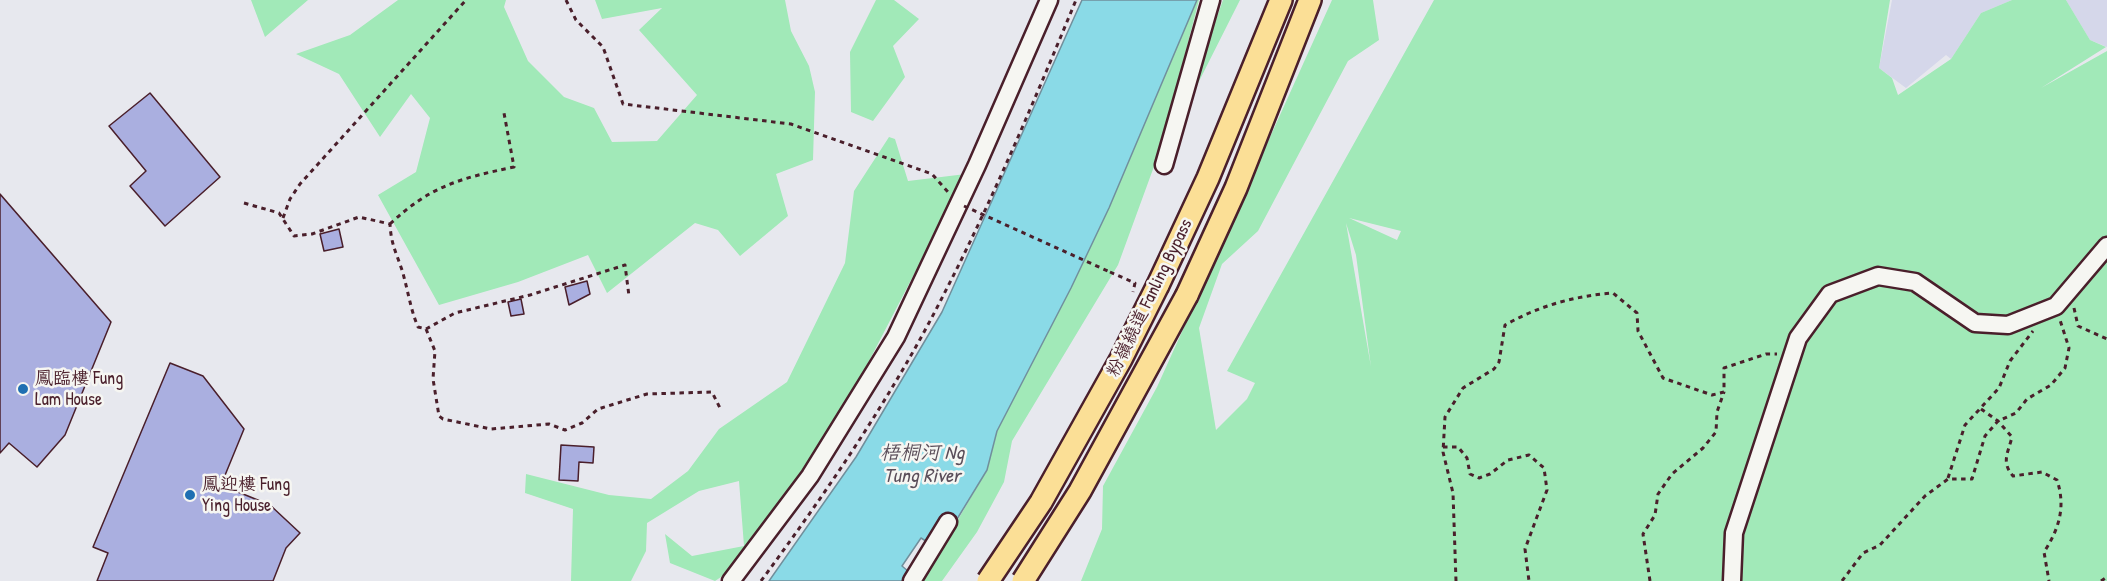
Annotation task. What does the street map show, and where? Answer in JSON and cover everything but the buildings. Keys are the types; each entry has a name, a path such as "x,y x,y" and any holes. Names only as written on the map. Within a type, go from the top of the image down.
{"main road":[{"name":"粉嶺繞道 Fanling Bypass","path":"988,581 1041,502 1139,323 1208,178 1281,0"},
{"name":"粉嶺繞道 Fanling Bypass","path":"1023,581 1080,491 1187,295 1236,188 1310,0"}],"lane":[{"path":"731,581 810,476 896,337 961,205 1049,0"},
{"path":"1164,165 1211,0"},
{"path":"1732,581 1734,533 1798,338 1830,294 1878,276 1915,282 1975,323 2008,325 2048,310 2071,289 2107,246"},
{"path":"912,581 948,522"}],"path":[{"path":"283,218 290,199 300,184 466,0"},
{"path":"566,0 576,21 603,47 623,104 791,124 932,174 961,205 1117,275"},
{"path":"504,113 514,167 471,176 432,190 412,202 390,224 390,243 402,271 409,305 418,327 426,329 455,313 530,295 625,265 629,296"},
{"path":"244,203 279,213 294,236 312,234 358,218 390,224"},
{"path":"2071,289 2078,326 2107,339"},
{"path":"1456,581 1453,493 1443,447 1445,417 1463,388 1494,369 1499,362 1505,325 1524,314 1578,296 1613,293 1637,312 1638,331 1663,378 1712,395 1724,392"},
{"path":"1842,581 1863,553 1880,545 1925,495 1948,479 1972,479 1985,436 1998,421 2016,413 2027,399 2051,385 2065,368 2069,348 2048,310 2032,336 2010,361 1999,388 1965,425 1948,479"},
{"path":"426,329 435,351 433,379 439,416 443,419 491,429 549,424 565,430 582,423 598,409 647,393 712,392 721,410"},
{"path":"1650,581 1643,534 1655,515 1658,494 1672,474 1703,448 1716,432 1717,412 1724,392 1724,368 1766,354 1794,353"},
{"path":"1981,409 1998,421 2012,436 2005,458 2006,468 2013,476 2042,472 2057,480 2061,492 2057,531 2044,552 2049,581"},
{"path":"1443,447 1458,447 1467,458 1470,474 1479,478 1490,474 1508,460 1529,455 1544,468 1547,490 1525,549 1529,581"},
{"path":"2101,581 2107,577"}],"shaded area":[{"path":"1892,0 2012,0 1981,13 1951,59 1946,55 1906,88 1879,68"},
{"path":"2066,0 2107,0 2107,47 2090,40"}],"green space":[{"path":"251,0 308,0 265,37"},
{"path":"398,0 506,0 504,7 528,61 564,97 594,108 612,142 657,141 697,95 639,30 662,8 602,19 595,0 785,0 791,31 809,66 815,92 813,160 776,174 788,216 740,256 718,230 695,223 607,293 588,255 518,282 439,305 378,195 416,172 430,118 411,94 380,137 339,74 296,54 350,35"},
{"path":"876,0 894,0 919,19 893,46 905,77 873,121 851,112 850,52"},
{"path":"1197,0 1199,0 1160,150 1118,265 1012,441 1004,482 977,532 942,581 922,581 987,470 997,431 1071,288 1109,208"},
{"path":"1223,0 1240,0 1181,117"},
{"path":"1332,0 1373,0 1379,40 1348,61 1258,231 1222,264 1199,328 1216,430 1247,399 1255,383 1227,371 1434,0 1890,0 1879,68 1892,78 1898,95 1951,59 1981,13 2012,0 2066,0 2090,40 2106,47 2041,88 2107,51 2107,581 1081,581 1102,529 1103,486 1157,387","holes":["1349,218 1401,231 1397,240","1346,223 1356,255 1371,367"]},
{"path":"889,137 895,139 908,181 966,174 854,390 745,561 715,581 670,563 665,534 692,556 744,546 739,481 699,491 647,523 646,551 631,581 571,581 573,509 525,493 526,474 609,495 651,499 688,471 719,429 787,382 845,263 854,191"}],"water":[{"name":"梧桐河 Ng Tung River","path":"1082,0 1197,0 1109,208 1071,288 997,431 987,470 954,524 929,543 921,538 902,566 909,572 902,581 769,581 856,457 942,312"}],"place":[{"name":"鳳臨樓 Fung Lam House","path":"23,389"},
{"name":"鳳迎樓 Fung Ying House","path":"190,495"}]}
